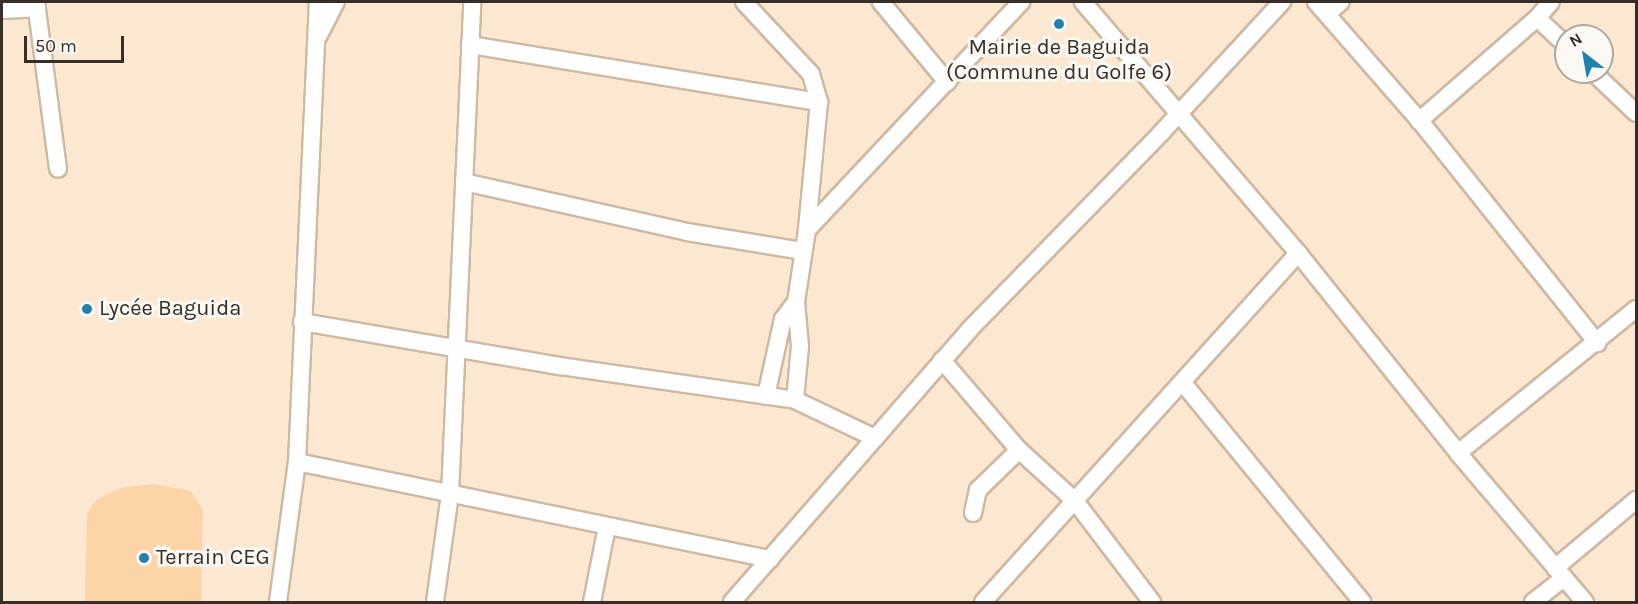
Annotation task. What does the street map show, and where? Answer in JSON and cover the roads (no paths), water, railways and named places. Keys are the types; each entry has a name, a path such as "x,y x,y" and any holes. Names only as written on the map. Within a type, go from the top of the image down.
{"street":[{"path":"278,603 297,462 318,2"},
{"path":"317,39 336,2"},
{"path":"435,603 450,494 472,2"},
{"path":"744,2 811,74 819,102 807,230 796,302 800,346 795,400"},
{"path":"881,2 947,82"},
{"path":"807,230 1020,2"},
{"path":"1083,2 1298,253 1458,453 1585,603"},
{"path":"732,603 942,360 1179,114 1282,2"},
{"path":"1316,2 1419,121 1597,343"},
{"path":"1327,14 1341,2"},
{"path":"1419,121 1537,18 1551,2"},
{"path":"2,9 37,5 58,169"},
{"path":"1537,18 1554,34"},
{"path":"470,45 819,102"},
{"path":"1606,84 1636,113"},
{"path":"464,182 687,232 803,251"},
{"path":"983,603 1184,383 1298,253"},
{"path":"766,396 783,319 796,302"},
{"path":"1458,453 1597,343 1636,309"},
{"path":"302,321 455,348 795,400 875,438"},
{"path":"942,360 1019,450 1075,501 1152,603"},
{"path":"1184,383 1362,603"},
{"path":"973,513 978,490 1019,450"},
{"path":"297,462 770,559"},
{"path":"1533,603 1560,573 1636,500"},
{"path":"592,603 608,526"}],"place":[{"name":"Mairie de Baguida (Commune du Golfe 6)","path":"1059,24"},
{"name":"Lycée Baguida","path":"87,309"},
{"name":"Terrain CEG","path":"144,558"}]}
